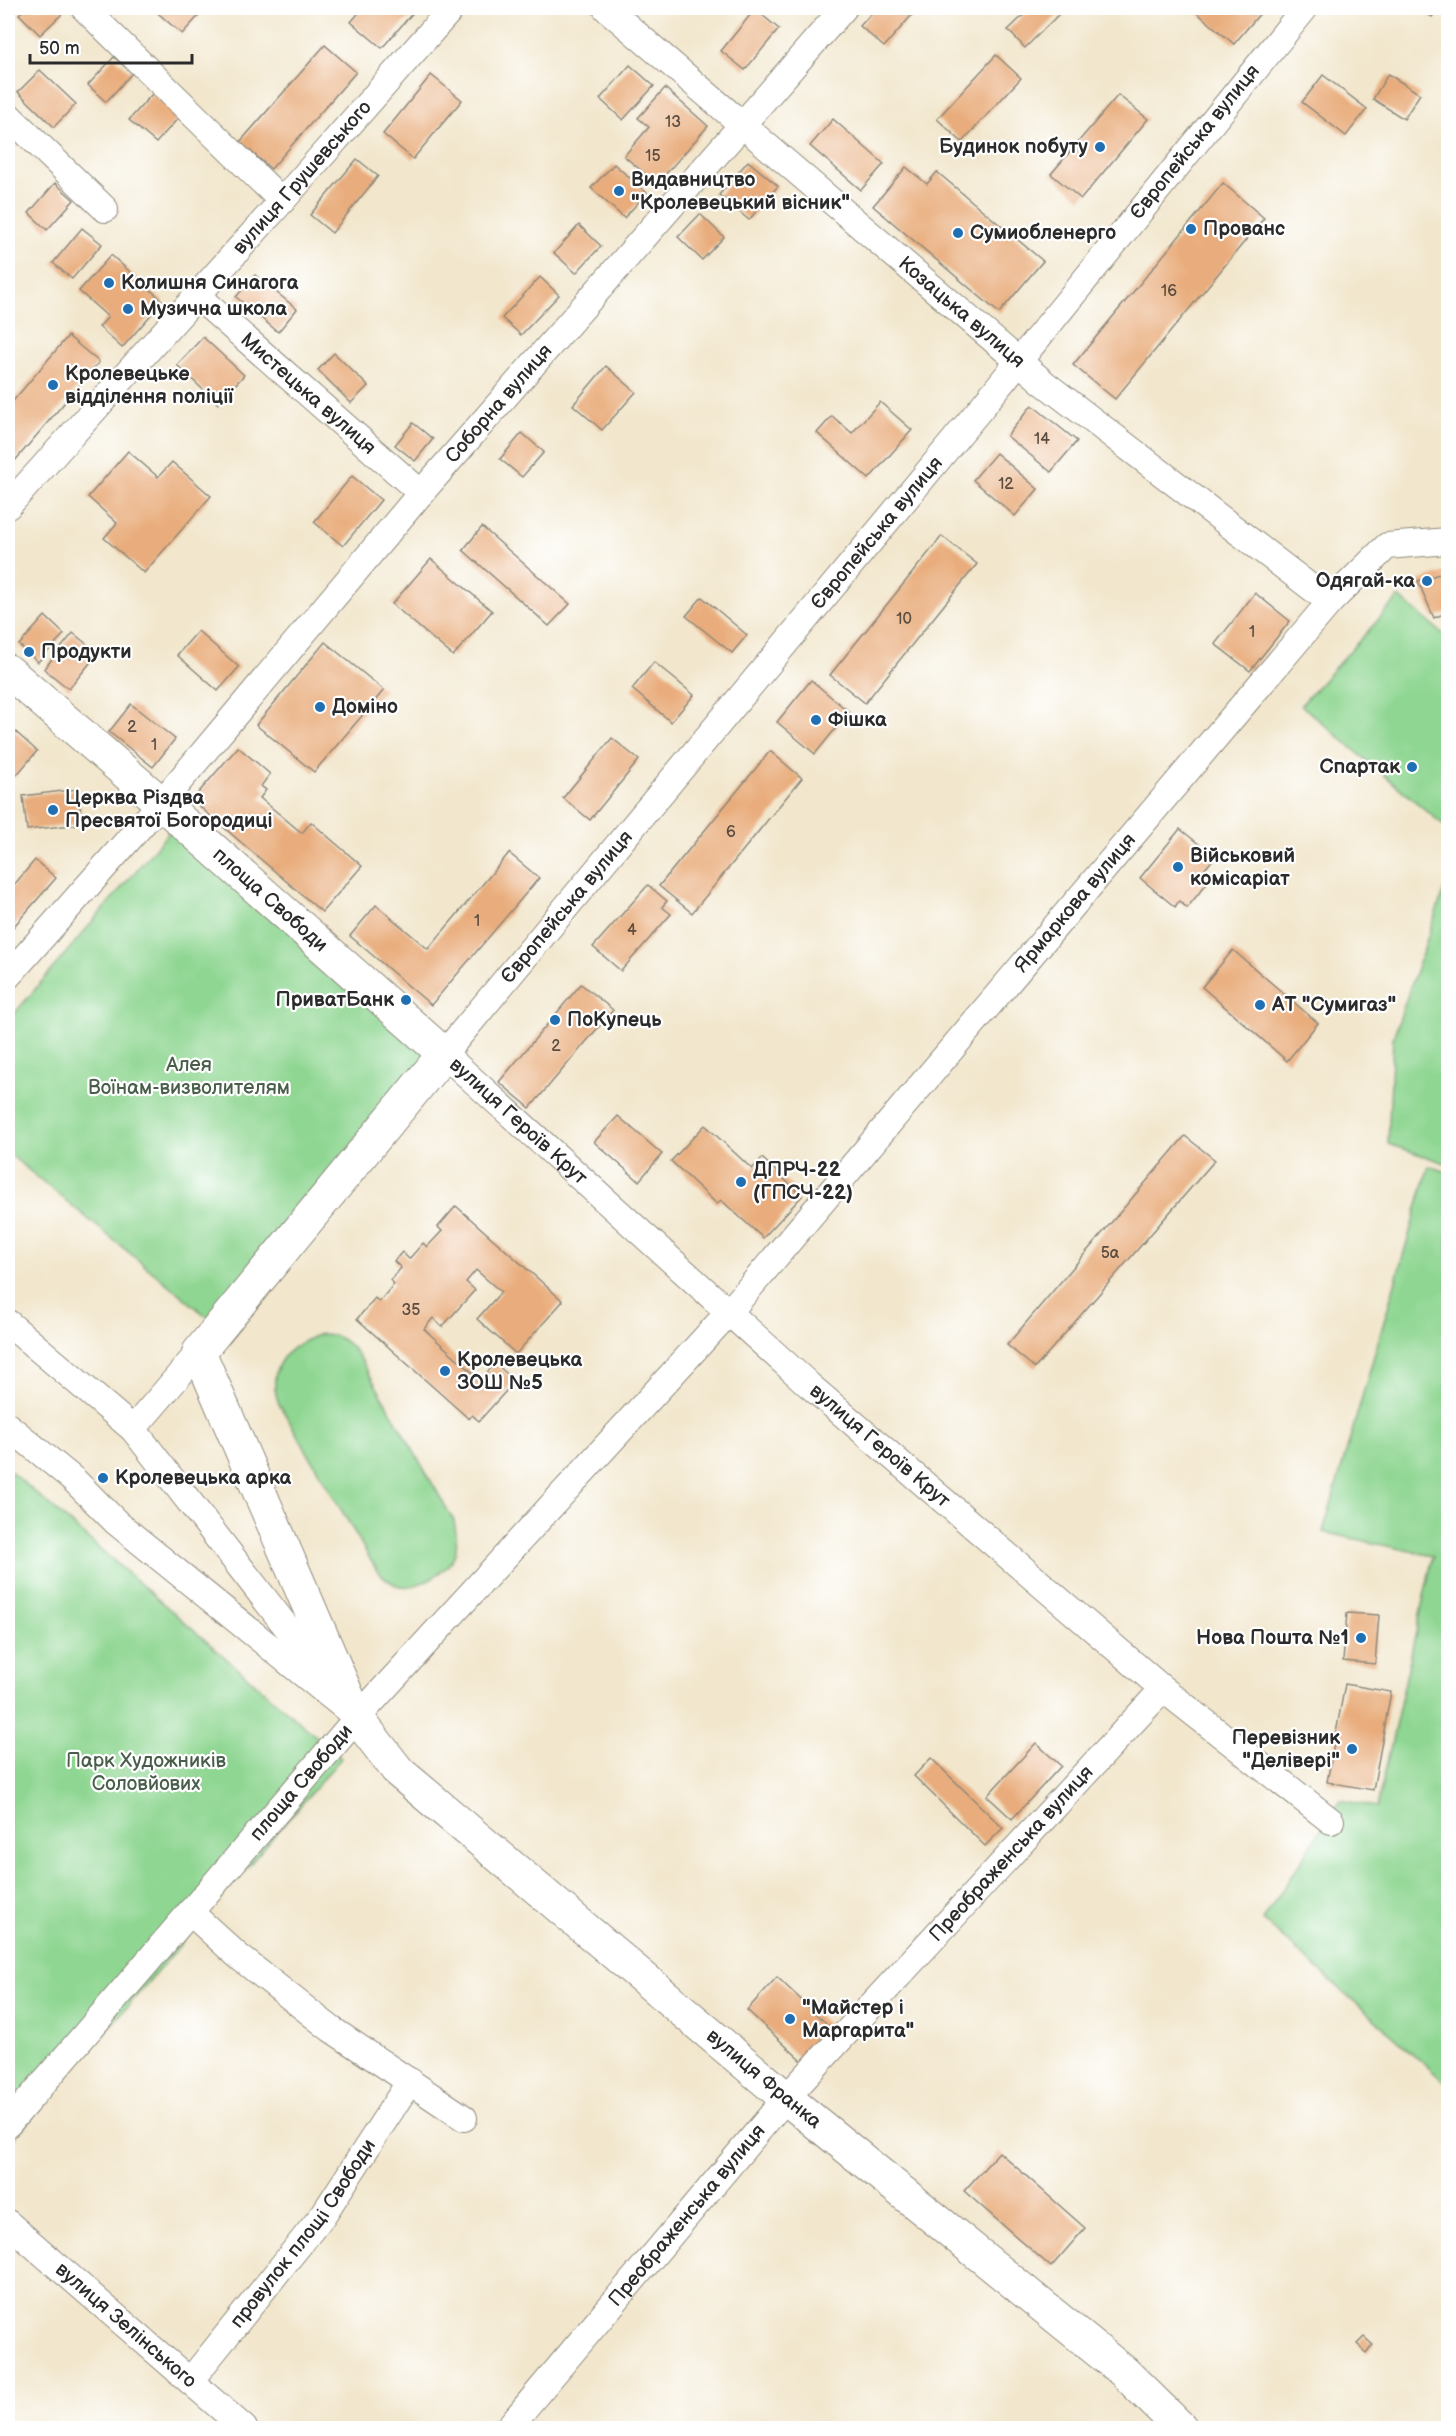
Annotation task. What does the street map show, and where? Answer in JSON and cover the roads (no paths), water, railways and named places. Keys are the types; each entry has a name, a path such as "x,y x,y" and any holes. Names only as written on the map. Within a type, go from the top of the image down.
{"main road":[{"name":"площа Свободи","path":"8,671 161,803 444,1054"},
{"path":"199,1352 444,1054"},
{"name":"вулиця Франка","path":"199,1352 357,1718 399,1772 786,2098 1124,2372 1181,2428"}],"street":[{"path":"84,8 282,201"},
{"name":"вулиця Грушевського","path":"8,506 452,8"},
{"name":"Козацька вулиця","path":"606,8 1019,359 1044,383 1330,602"},
{"name":"Соборна вулиця","path":"161,803 421,493 844,8"},
{"name":"Європейська вулиця","path":"444,1054 981,408 1305,8"},
{"path":"8,115 105,208"},
{"name":"Мистецька вулиця","path":"197,296 421,493"},
{"name":"Ярмаркова вулиця","path":"357,1718 729,1312 1330,602 1387,546 1449,541"},
{"path":"8,976 161,803"},
{"name":"вулиця Героїв Крут","path":"444,1054 809,1385 1163,1689 1331,1821"},
{"name":"площа Свободи","path":"8,1323 133,1430 357,1718 8,2124"},
{"path":"133,1430 199,1352"},
{"path":"8,1426 74,1480 117,1523 357,1718"},
{"name":"Преображенська вулиця","path":"508,2428 786,2098 1163,1689"},
{"path":"190,1912 238,1956 331,2029 464,2118"},
{"name":"провулок площі Свободи","path":"190,2381 324,2216 410,2081"},
{"name":"вулиця Зелінського","path":"8,2223 244,2428"}],"place":[{"name":"Будинок побуту","path":"1100,147"},
{"name":"Видавництво \"Кролевецький вісник\"","path":"619,191"},
{"name":"Прованс","path":"1191,229"},
{"name":"Сумиобленерго","path":"958,233"},
{"name":"Колишня Синагога","path":"109,283"},
{"name":"Музична школа","path":"128,309"},
{"name":"Кролевецьке відділення поліції","path":"53,385"},
{"name":"Одягай-ка","path":"1427,581"},
{"name":"Продукти","path":"29,652"},
{"name":"Доміно","path":"320,707"},
{"name":"Фішка","path":"816,720"},
{"name":"Спартак","path":"1412,767"},
{"name":"Церква Різдва Пресвятої Богородиці","path":"53,810"},
{"name":"Військовий комісаріат","path":"1178,867"},
{"name":"ПриватБанк","path":"406,1000"},
{"name":"АТ \"Сумигаз\"","path":"1260,1005"},
{"name":"ПоКупець","path":"555,1020"},
{"name":"ДПРЧ-22 (ГПСЧ-22)","path":"741,1182"},
{"name":"Кролевецька ЗОШ №5","path":"445,1371"},
{"name":"Кролевецька арка","path":"103,1478"},
{"name":"Нова Пошта №1","path":"1361,1638"},
{"name":"Перевізник \"Делівері\"","path":"1352,1749"},
{"name":"\"Майстер і Маргарита\"","path":"790,2019"}],"park label":[{"name":"Алея Воїнам-визволителям","path":"189,1076"},
{"name":"Парк Художників Соловйових","path":"146,1772"}]}
